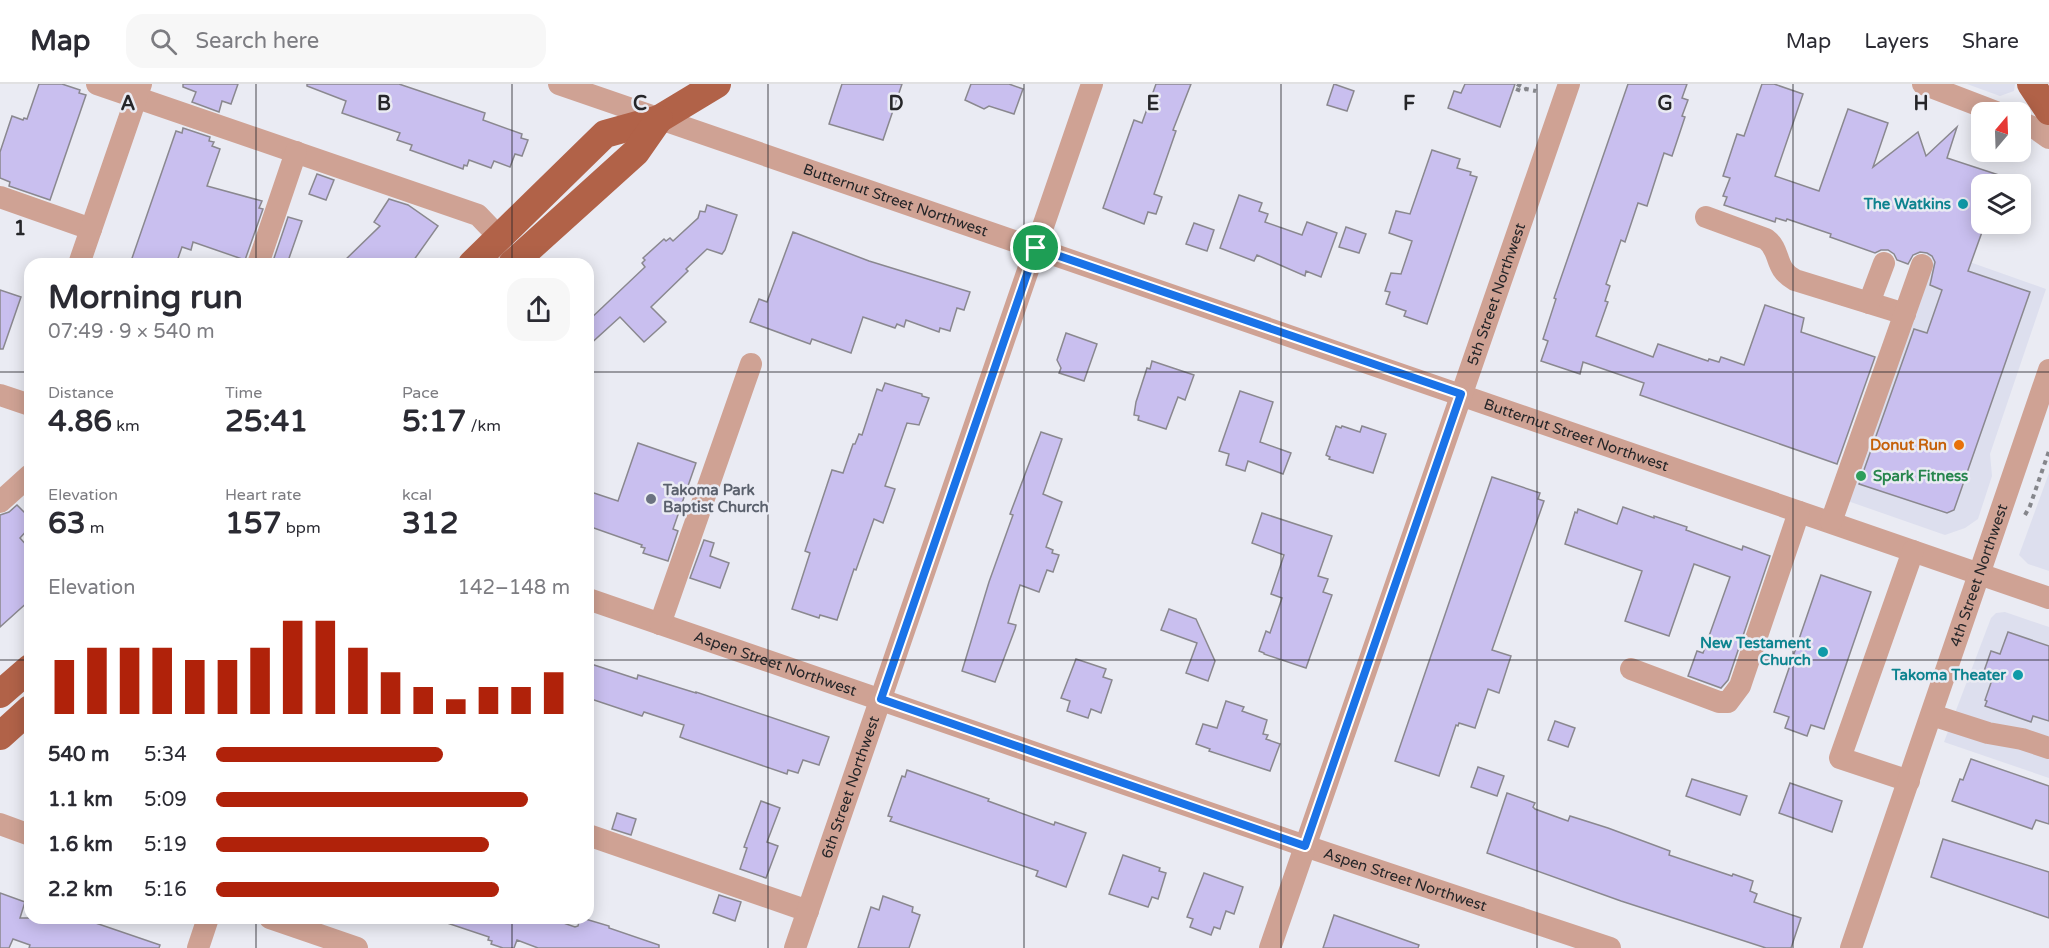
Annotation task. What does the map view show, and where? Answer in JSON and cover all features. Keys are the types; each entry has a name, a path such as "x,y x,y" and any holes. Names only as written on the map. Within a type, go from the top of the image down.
{"main road":[{"path":"478,258 605,134 659,118 717,84"},
{"path":"2031,84 2041,125"},
{"path":"519,258 636,152 659,118"},
{"path":"0,694 24,673"},
{"path":"0,736 24,714"}],"street":[{"path":"97,84 139,91 296,152 478,215 500,238"},
{"name":"Butternut Street Northwest","path":"559,84 2049,598"},
{"name":"6th Street Northwest","path":"795,948 1092,84"},
{"name":"5th Street Northwest","path":"1270,948 1569,84"},
{"path":"1934,86 1972,102"},
{"path":"81,258 139,91"},
{"path":"260,258 296,152"},
{"path":"0,197 91,229"},
{"path":"1706,217 1766,239 1773,244 1785,275 1795,280 1905,314"},
{"path":"1869,303 1884,263"},
{"path":"1831,522 1922,265"},
{"path":"660,624 751,364"},
{"name":"4th Street Northwest","path":"1851,948 2049,370"},
{"path":"0,395 24,403"},
{"path":"0,502 24,480"},
{"path":"1630,669 1719,702 1728,702 1740,686 1799,512"},
{"path":"1909,781 1840,758 1913,551"},
{"name":"Aspen Street Northwest","path":"594,601 1305,846 1610,948"},
{"path":"1932,715 1988,733 2022,739 2049,748"},
{"path":"0,824 24,833"},
{"path":"594,837 808,911"},
{"path":"198,948 206,924"},
{"path":"287,924 357,948"}],"path":[{"path":"1516,87 1521,91 1527,89 1536,92"}],"shaded area":[{"path":"1967,84 2015,84 2014,91 2000,96"},
{"path":"1930,248 2046,289 1990,454 1992,476 1978,519 1965,528 1945,535 1842,499"},
{"path":"2049,473 2049,571 2028,564 2019,555"},
{"path":"2005,612 2049,627 2049,778 1944,742 1991,618 1996,613"}],"building":[{"path":"39,84 62,84 80,90 79,93 86,95 50,200 9,186 10,182 0,178 0,152 12,116 27,119"},
{"path":"183,84 238,84 231,104 222,101 219,112 192,102 196,92 183,87"},
{"path":"307,84 399,84 485,113 483,120 522,134 521,138 528,140 522,156 515,154 510,167 494,161 491,168 469,160 463,169 410,150 412,145 397,140 400,133 342,113 346,101 307,86"},
{"path":"842,84 902,84 883,140 829,124"},
{"path":"971,84 1009,84 1023,89 1014,114 989,106 984,109 965,100"},
{"path":"1156,84 1191,84 1173,130 1176,131 1154,194 1162,197 1156,214 1148,212 1144,224 1103,208 1134,120 1142,123"},
{"path":"1334,84 1354,91 1347,111 1327,105"},
{"path":"1465,84 1515,84 1500,127 1448,108 1454,91 1461,93"},
{"path":"1628,84 1687,84 1682,98 1688,100 1672,156 1664,153 1647,206 1638,203 1625,242 1621,240 1606,284 1610,286 1605,301 1608,302 1596,336 1653,357 1658,344 1708,361 1709,359 1719,362 1721,357 1744,365 1765,305 1804,318 1801,332 1875,357 1837,464 1640,395 1644,383 1583,362 1580,374 1541,361 1548,341 1543,339 1556,299 1554,298"},
{"path":"1762,84 1774,84 1803,94 1775,176 1819,191 1848,109 1888,123 1873,167 1918,132 1926,156 1957,127 1947,158 1996,174 1971,174 1971,234 1981,234 1968,271 2030,292 1954,510 1947,513 1859,484 1914,329 1927,333 1942,290 1930,285 1935,262 1932,256 1920,252 1913,255 1908,264 1897,260 1888,250 1875,253 1830,237 1831,234 1787,219 1786,221 1776,218 1775,222 1724,205 1727,197 1723,196 1730,178 1723,176 1737,134 1744,136"},
{"path":"183,128 210,137 209,141 214,142 212,146 220,149 207,186 262,201 259,208 263,209 246,258 239,258 193,242 191,250 182,247 178,258 132,258 176,131 182,133"},
{"path":"1432,150 1460,159 1457,168 1471,172 1470,175 1477,177 1427,324 1404,316 1406,311 1386,304 1390,292 1385,291 1391,273 1401,274 1412,241 1389,233 1396,211 1410,214"},
{"path":"317,174 334,180 326,200 309,194"},
{"path":"1239,195 1262,203 1259,211 1268,214 1265,222 1302,235 1307,222 1337,233 1321,277 1306,271 1305,276 1257,255 1254,261 1220,248"},
{"path":"389,199 408,205 438,226 415,258 347,258 380,226 374,222"},
{"path":"707,205 737,215 722,254 707,249 651,307 666,322 644,342 620,317 594,341 594,315 645,267 642,263 645,260 643,258 664,239 666,241 670,238 673,241 698,218 700,211 705,212"},
{"path":"288,217 302,221 289,258 274,258"},
{"path":"1194,223 1214,230 1207,251 1186,244"},
{"path":"1346,227 1366,234 1359,253 1339,247"},
{"path":"793,232 869,261 970,292 964,310 957,308 950,331 940,328 939,332 906,320 904,327 897,324 895,328 863,317 851,353 812,339 810,344 750,322 759,299 767,302"},
{"path":"0,290 21,297 3,349 0,349"},
{"path":"1066,333 1097,344 1084,381 1059,373 1061,368 1057,360"},
{"path":"1152,361 1194,375 1185,400 1178,397 1166,429 1138,420 1139,416 1134,415 1147,368 1150,369"},
{"path":"885,383 929,398 919,425 907,423 885,486 895,489 883,523 874,519 837,620 820,615 819,618 792,609 810,553 805,551 832,470 843,473 853,444 859,434 862,435 877,389 882,391"},
{"path":"1240,391 1273,402 1260,442 1291,453 1283,474 1248,461 1245,471 1226,465 1229,454 1219,451"},
{"path":"1336,426 1360,432 1362,426 1386,434 1373,473 1329,459 1330,457 1326,455"},
{"path":"1041,432 1062,439 1043,494 1062,502 1046,547 1053,550 1052,553 1059,555 1053,572 1047,570 1039,592 1020,585 1008,623 1016,625 1015,629 995,682 962,671 989,582 1013,515 1010,514"},
{"name":"Takoma Park Baptist Church","path":"638,443 696,463 673,529 678,531 668,561 643,553 645,548 641,547 642,545 594,528 594,493 618,501"},
{"path":"1492,477 1540,493 1538,499 1544,501 1492,650 1511,656 1499,693 1488,689 1475,728 1459,723 1458,726 1456,725 1439,776 1395,761"},
{"path":"17,505 24,512 24,534 20,538 24,542 24,605 0,627 0,515 9,512"},
{"path":"1623,507 1687,527 1686,530 1742,550 1743,546 1770,556 1728,680 1721,688 1688,676 1697,651 1703,653 1730,577 1694,564 1669,636 1625,621 1642,571 1565,544 1578,509 1617,524"},
{"path":"1262,513 1332,536 1318,576 1328,579 1323,592 1332,595 1306,668 1259,651 1266,631 1270,633 1282,598 1271,594 1284,555 1252,543"},
{"path":"704,540 714,543 710,556 729,563 720,588 690,578"},
{"name":"New Testament Church","path":"1821,575 1871,592 1824,729 1811,725 1807,736 1785,728 1789,717 1774,712"},
{"path":"1169,609 1196,619 1215,661 1208,681 1186,673 1197,643 1161,630"},
{"name":"Takoma Theater","path":"2008,632 2049,646 2049,721 2033,716 2031,722 1985,706 1993,677 1983,674 1991,651 2000,654"},
{"path":"1076,659 1106,669 1103,677 1112,680 1101,713 1091,709 1088,718 1067,711 1070,701 1061,698"},
{"path":"594,665 637,679 638,675 696,692 829,737 819,765 803,760 798,773 788,770 787,774 680,737 684,725 644,712 642,716 594,700"},
{"path":"1226,701 1244,707 1242,711 1267,720 1263,734 1268,735 1266,739 1280,744 1270,771 1209,751 1210,749 1196,744 1203,724 1217,728"},
{"path":"1555,721 1575,728 1568,747 1548,740"},
{"path":"1971,759 2049,786 2049,824 2036,820 2032,829 1952,801"},
{"path":"1478,767 1504,776 1497,796 1471,787"},
{"path":"907,770 1054,825 1055,822 1086,833 1066,887 1036,876 1038,871 890,821 892,817 888,816 902,776 905,777"},
{"path":"1692,779 1747,796 1740,815 1686,796"},
{"path":"1790,783 1842,801 1832,832 1779,813"},
{"path":"1507,793 1535,803 1533,807 1535,809 1568,821 1570,816 1608,828 1670,851 1669,855 1753,881 1750,891 1757,894 1754,902 1801,918 1791,948 1766,948 1621,901 1487,853"},
{"path":"761,801 780,808 767,842 778,846 766,878 740,869 747,848 744,847"},
{"path":"617,813 636,819 631,835 612,829"},
{"path":"1943,839 2049,872 2049,918 1931,877"},
{"path":"1123,855 1160,868 1159,871 1166,873 1158,899 1152,897 1148,907 1109,894"},
{"path":"1204,873 1243,887 1234,914 1226,911 1220,929 1214,927 1211,935 1190,927 1193,919 1187,917"},
{"path":"0,893 24,902 20,918 24,918 24,924 99,924 160,945 159,948 29,948 30,945 13,939 9,948 0,948"},
{"path":"719,895 741,902 735,921 713,913"},
{"path":"883,896 913,907 912,912 920,915 909,948 858,948 871,907 879,910"},
{"path":"1334,915 1419,945 1418,948 1323,948"},
{"path":"594,922 659,945 659,948 538,948 517,940 514,948 503,948 491,944 489,937 450,924 566,924 575,927 578,924 594,924"}],"place":[{"name":"The Watkins","path":"1963,204"},
{"name":"Donut Run","path":"1959,445"},
{"name":"Spark Fitness","path":"1861,476"},
{"name":"Takoma Park Baptist Church","path":"651,499"},
{"name":"New Testament Church","path":"1823,652"},
{"name":"Takoma Theater","path":"2018,675"}],"route":[{"path":"1036,248 1461,394 1305,846 881,699 1036,248"}]}
